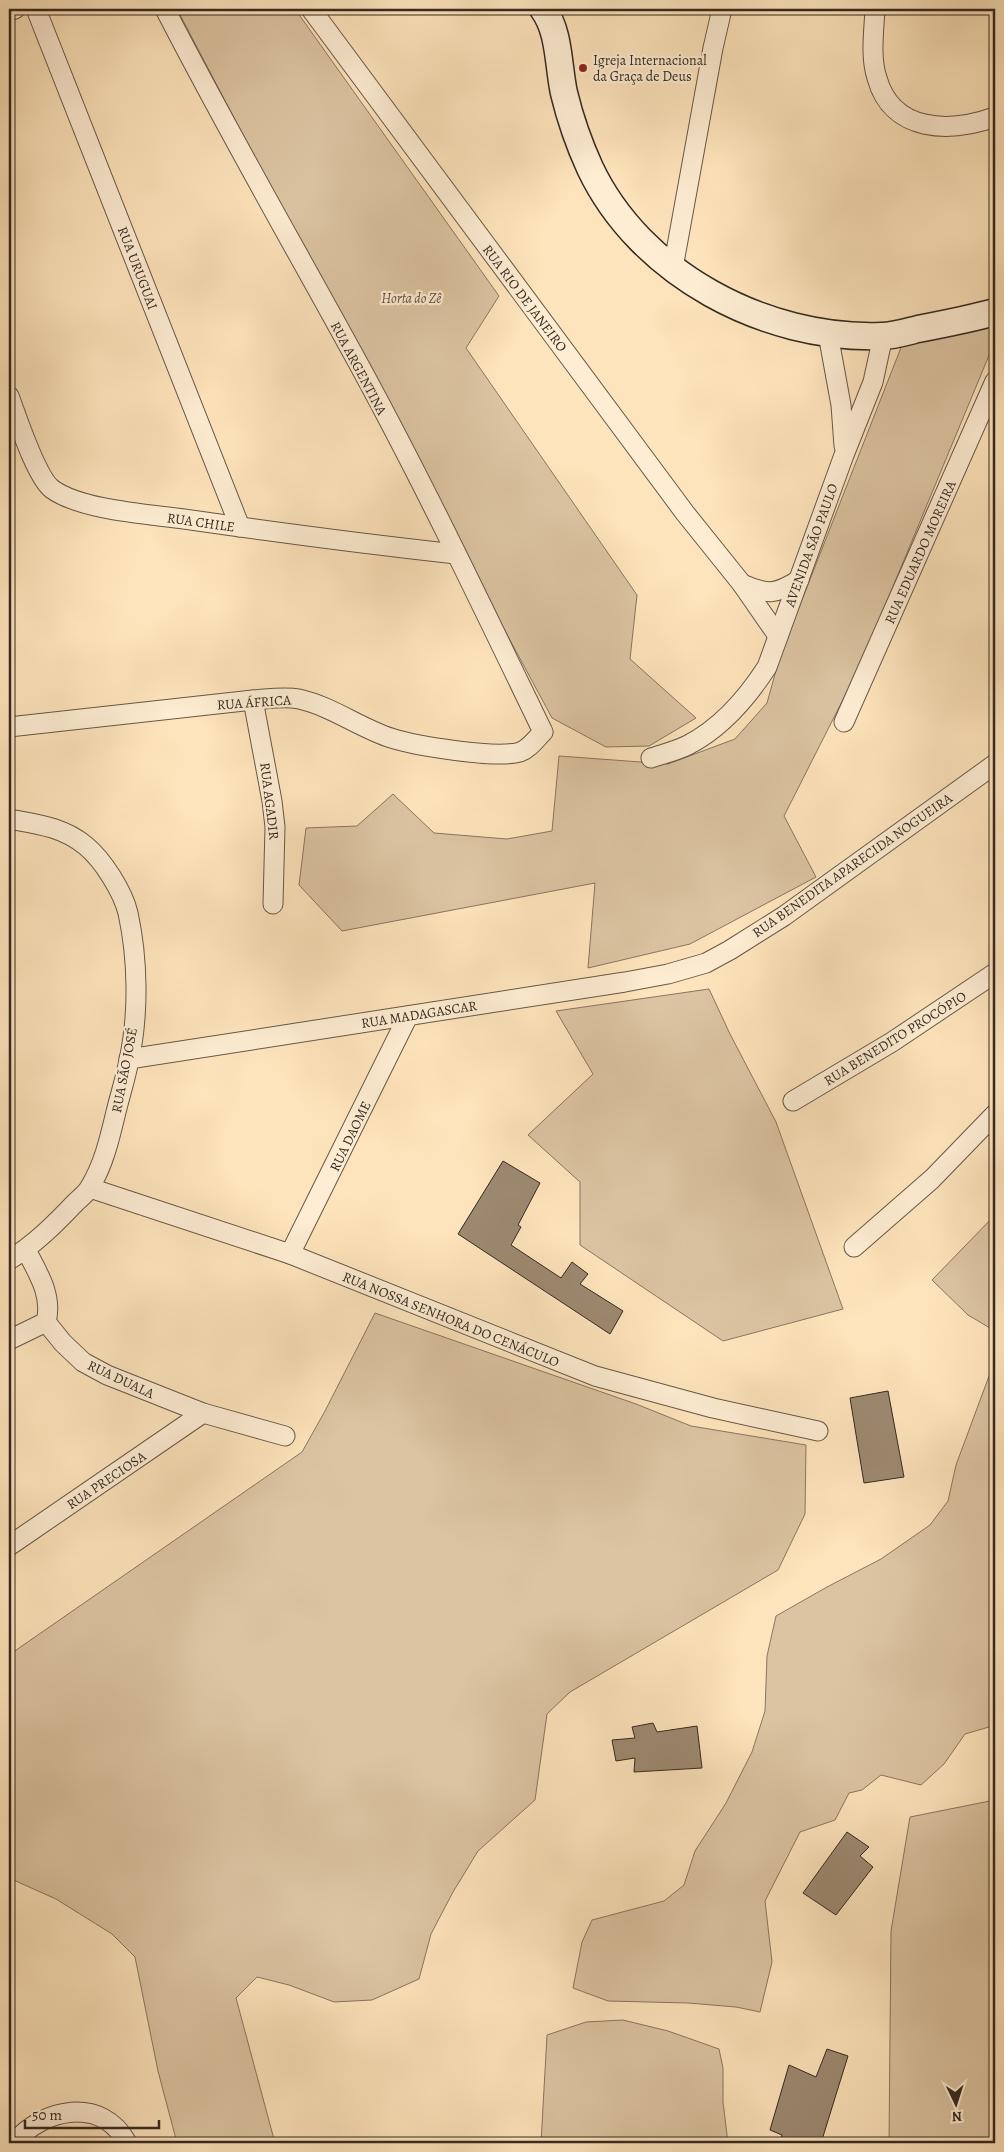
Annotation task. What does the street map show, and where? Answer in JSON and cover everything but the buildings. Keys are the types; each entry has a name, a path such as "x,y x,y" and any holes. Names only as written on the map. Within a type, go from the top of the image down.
{"main road":[{"path":"547,10 564,93 589,167 620,219 642,243 673,268 705,290 754,314 785,326 828,334 883,336 968,320 995,312"}],"street":[{"path":"9,11 15,9"},
{"name":"RUA URUGUAI","path":"36,9 240,527"},
{"name":"RUA ARGENTINA","path":"165,9 260,187 364,374 456,554 543,732"},
{"name":"RUA RIO DE JANEIRO","path":"311,9 685,513 742,584 778,636"},
{"path":"673,268 713,48 722,9"},
{"path":"875,9 876,76 884,99 894,110 913,120 934,126 951,128 995,117"},
{"name":"AVENIDA SÃO PAULO","path":"828,334 841,405 844,455"},
{"name":"AVENIDA SÃO PAULO","path":"778,636 844,455 873,382 883,336"},
{"name":"RUA EDUARDO MOREIRA","path":"844,722 995,381"},
{"name":"RUA CHILE","path":"9,396 39,471 50,488 67,498 107,508 333,541 456,554"},
{"path":"742,584 762,592 775,592 799,580"},
{"path":"651,758 687,746 716,726 749,696 768,667 778,636"},
{"name":"RUA ÁFRICA","path":"9,727 253,700 287,698 299,699 319,706 392,738 480,753 506,754 521,751 533,743 543,732"},
{"name":"RUA AGADIR","path":"253,700 275,827 274,904"},
{"name":"RUA BENEDITA APARECIDA NOGUEIRA","path":"706,963 784,916 995,764"},
{"name":"RUA SÃO JOSÉ","path":"9,820 45,825 68,833 87,847 101,862 116,886 128,911 133,948 135,1012 130,1059 108,1141 90,1188 26,1250 9,1260"},
{"name":"RUA MADAGASCAR","path":"130,1059 625,982 668,974 706,963"},
{"name":"RUA BENEDITO PROCÓPIO","path":"794,1101 892,1042 995,973"},
{"name":"RUA DAOME","path":"290,1254 408,1016"},
{"path":"854,1247 932,1179 995,1114"},
{"name":"RUA NOSSA SENHORA DO CENÁCULO","path":"90,1188 290,1254 595,1376 713,1408 818,1431"},
{"path":"9,1339 46,1322 48,1313 45,1289 26,1250"},
{"name":"RUA DUALA","path":"46,1322 63,1343 83,1362 107,1376 203,1413 284,1436"},
{"name":"RUA PRECIOSA","path":"9,1546 203,1413"},
{"path":"14,2143 23,2132 37,2122 54,2115 74,2112 91,2113 102,2117 121,2133 127,2143"}],"green space":[{"name":"Horta do Zê","path":"177,9 295,9 499,296 466,348 637,595 630,659 696,718 649,746 606,747 552,718 419,471"},
{"path":"995,325 995,341 860,666 784,816 816,877 690,944 588,968 595,883 342,931 299,885 306,828 357,826 393,794 434,833 507,839 552,831 559,756 668,764 735,739 767,703 780,656 902,345"},
{"path":"709,989 776,1122 843,1309 723,1341 580,1245 580,1182 528,1135 593,1074 556,1011"},
{"path":"995,1215 995,1338 990,1328 968,1315 932,1280"},
{"path":"375,1313 636,1404 691,1426 806,1445 805,1514 778,1570 570,1692 547,1714 535,1800 478,1851 453,1892 431,1934 419,1979 372,2000 334,2002 289,1985 257,1977 236,1998 275,2143 177,2143 158,2071 135,1957 112,1934 56,1899 9,1878 9,1655 302,1452"},
{"path":"995,1360 995,1730 989,1727 965,1734 944,1764 921,1785 881,1775 862,1790 849,1793 835,1820 800,1832 765,1901 772,1962 760,2012 736,2007 688,2003 608,2001 573,1988 582,1942 592,1920 664,1901 684,1885 695,1851 726,1803 752,1752 765,1711 767,1656 776,1616 881,1559 930,1525 948,1501 956,1465"},
{"path":"995,1800 995,2143 889,2143 891,1931 910,1817"},
{"path":"623,2020 668,2031 719,2049 723,2068 723,2102 728,2143 541,2143 547,2035 586,2022"}],"place":[{"name":"Igreja Internacional da Graça de Deus","path":"583,68"}]}
